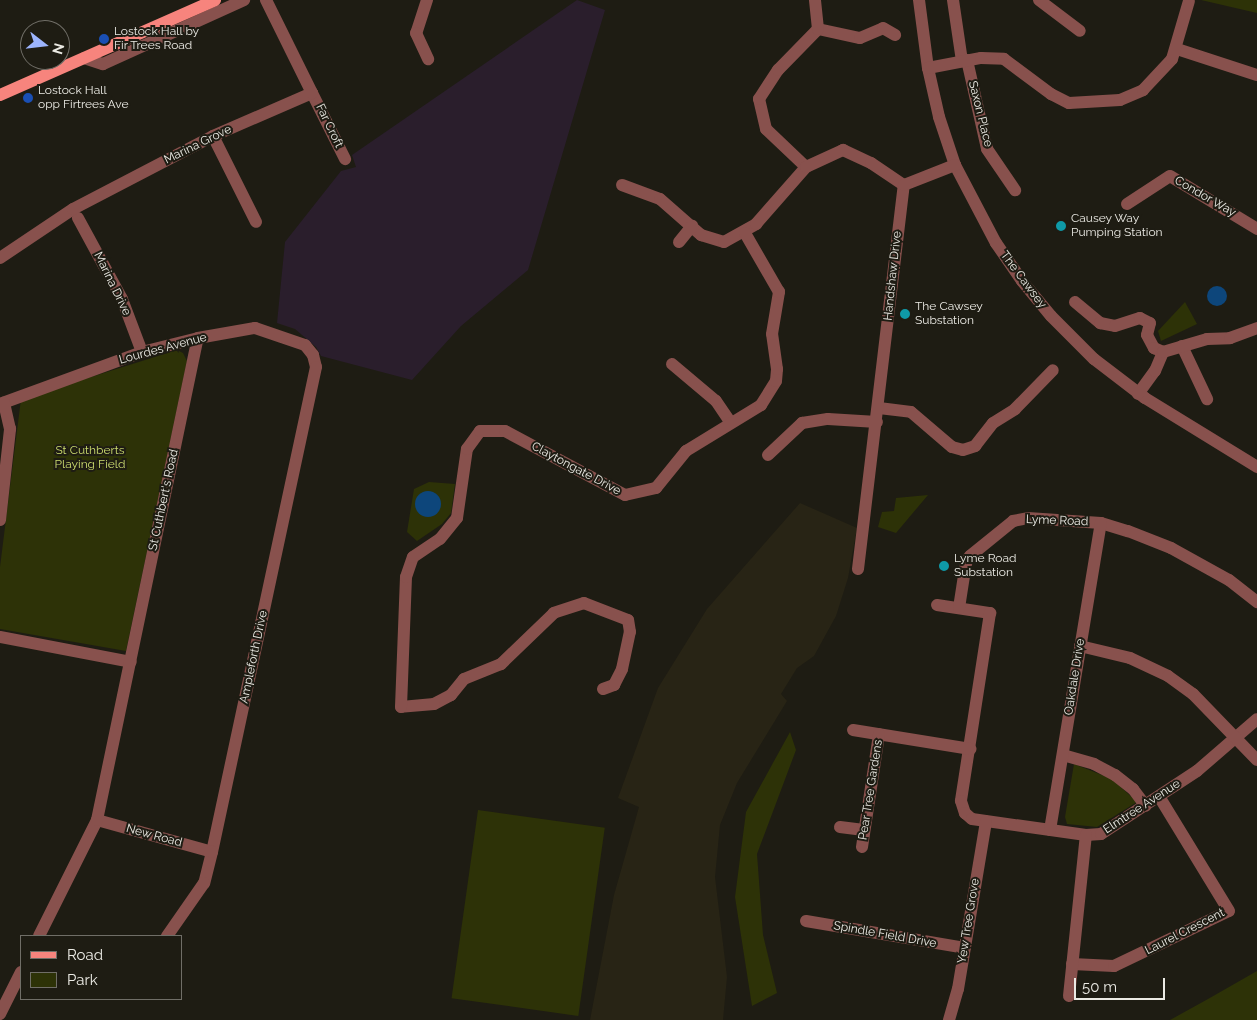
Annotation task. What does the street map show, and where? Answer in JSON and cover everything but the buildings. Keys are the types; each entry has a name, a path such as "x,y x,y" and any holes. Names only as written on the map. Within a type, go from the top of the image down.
{"main road":[{"path":"0,95 215,0"}],"street":[{"path":"84,58 103,64 244,0"},
{"path":"266,0 312,93"},
{"path":"427,0 416,33 428,59"},
{"path":"815,0 818,29"},
{"name":"The Cawsey","path":"919,0 928,68 939,117 955,165 996,242 1022,282 1078,346 1138,394 1257,467"},
{"name":"Saxon Place","path":"953,0 964,60 987,149 1015,190"},
{"path":"1039,0 1080,31"},
{"path":"928,68 964,60 1004,59 1069,104 1093,104 1120,100 1143,90 1160,75 1177,49 1189,2"},
{"path":"818,29 860,38 883,28 895,35"},
{"path":"806,167 766,129 759,99 778,70 818,29"},
{"path":"1177,49 1257,75"},
{"name":"Marina Grove","path":"0,258 73,209 213,136 312,93"},
{"name":"Far Croft","path":"312,93 345,159"},
{"path":"213,136 256,222"},
{"path":"622,185 660,199 701,235 724,242 745,233 806,167 842,150 871,163 904,185 955,165"},
{"name":"Condor Way","path":"1127,204 1170,176 1257,229"},
{"name":"Handshaw Drive","path":"858,569 904,185"},
{"name":"Marina Drive","path":"78,218 122,300 142,352"},
{"path":"679,242 692,226"},
{"name":"Claytongate Drive","path":"602,689 614,685 622,668 630,632 628,620 584,603 554,613 501,664 464,679 451,695 434,704 401,707 406,577 413,557 440,539 457,518 467,449 480,430 505,431 625,495 656,488 686,451 730,422 761,405 776,381 778,369 772,334 780,292 745,233"},
{"path":"1075,302 1100,323 1115,326 1140,318 1150,323 1147,334 1154,348 1163,352 1182,346 1230,338 1257,328"},
{"name":"Lourdes Avenue","path":"2,403 142,352 198,338 255,328 266,330 304,345 313,355 316,367"},
{"name":"St Cuthbert's Road","path":"39,935 96,820 131,662 198,338"},
{"path":"1182,346 1199,388 1207,399"},
{"path":"1138,394 1155,371 1163,352"},
{"path":"672,364 716,401 730,422"},
{"name":"Ampleforth Drive","path":"168,935 204,883 316,367"},
{"path":"878,408 912,412 952,447 963,450 975,446 994,423 1015,409 1053,370"},
{"path":"0,520 10,429 2,403"},
{"path":"768,455 802,423 828,419 877,422"},
{"name":"Lyme Road","path":"959,608 966,563 970,556 1013,521 1028,518 1101,523 1171,548 1229,580 1257,602"},
{"name":"Oakdale Drive","path":"1050,830 1101,523"},
{"path":"937,605 990,613 970,749"},
{"path":"0,637 131,662"},
{"path":"1080,646 1130,658 1168,676 1236,735 1257,760"},
{"name":"Elmtree Avenue","path":"970,749 963,809 972,819 1086,835 1100,834 1160,798 1257,719"},
{"path":"853,730 879,734"},
{"name":"Pear Tree Gardens","path":"862,847 879,734 970,749"},
{"path":"1063,755 1094,764 1115,775 1133,789 1146,806"},
{"name":"Laurel Crescent","path":"1072,964 1114,966 1229,911 1160,798"},
{"name":"New Road","path":"96,820 212,852"},
{"name":"Yew Tree Grove","path":"949,1020 965,948 986,821"},
{"path":"840,827 864,830"},
{"path":"1069,996 1086,835"},
{"name":"Spindle Field Drive","path":"806,921 965,948"},
{"path":"0,1014 20,974"}],"shaded area":[{"path":"577,0 605,10 528,270 461,326 412,380 321,356 316,347 295,329 277,323 285,242 341,171 356,167 352,155"},
{"path":"800,503 857,528 848,578 836,616 814,656 797,668 781,694 787,701 737,783 720,825 715,877 727,977 723,1020 590,1020 614,895 639,807 618,798 658,688 707,609"}],"green space":[{"path":"1201,0 1257,0 1257,13"},
{"path":"1185,302 1197,324 1161,341 1158,331"},
{"name":"St Cuthberts Playing Field","path":"177,350 183,353 187,361 126,651 0,629 0,567 21,399"},
{"path":"429,482 455,484 451,513 442,524 417,541 407,532 414,489"},
{"path":"928,495 896,533 878,527 882,512 894,511 896,498"},
{"path":"790,732 796,750 757,854 763,935 777,993 752,1006 735,897 746,812"},
{"path":"1074,764 1112,779 1137,802 1097,827 1067,824 1065,817"},
{"path":"478,810 605,828 578,1016 452,998"},
{"path":"1257,971 1257,1020 1170,1020 1208,999"}],"water":[{"path":"1213,286 1221,286 1227,292 1227,300 1221,306 1213,306 1207,300 1207,292"},
{"path":"428,491 437,495 441,504 437,513 428,517 419,513 415,504 419,495"}],"place":[{"name":"Lostock Hall by Fir Trees Road","path":"104,39"},
{"name":"Lostock Hall opp Firtrees Ave","path":"28,98"},
{"name":"Causey Way Pumping Station","path":"1061,226"},
{"name":"The Cawsey Substation","path":"905,314"},
{"name":"Lyme Road Substation","path":"944,566"}]}
